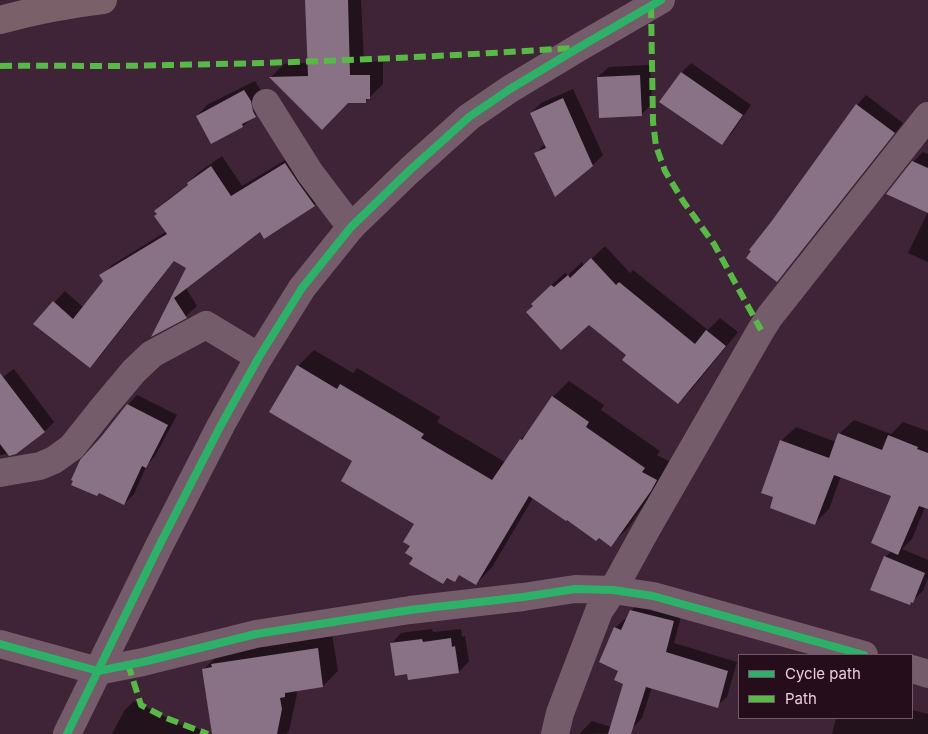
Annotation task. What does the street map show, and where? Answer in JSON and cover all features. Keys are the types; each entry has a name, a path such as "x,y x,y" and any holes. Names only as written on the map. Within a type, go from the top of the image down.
{"highway":[{"path":"0,20 84,2 103,0"}],"street":[{"path":"67,734 159,546 221,425 259,357 302,288 352,227 410,170 469,117 510,88 661,0"},
{"path":"266,103 310,173 352,227"},
{"path":"554,734 560,713 599,611 613,590 770,316 928,116"},
{"path":"0,473 40,466 54,460 72,446 134,371 152,354 206,325 259,357"},
{"path":"0,644 98,671 256,634 410,610 523,597 574,588 613,590 653,596 860,654"},
{"path":"913,669 928,674"}],"building":[{"path":"305,0 348,0 350,75 370,75 370,99 366,99 366,103 348,103 322,130 269,77 308,76"},
{"path":"681,72 743,115 722,145 659,102"},
{"path":"640,75 642,116 599,118 597,77"},
{"path":"244,90 251,101 256,117 242,124 243,127 211,144 196,116"},
{"path":"563,98 593,166 555,197 534,153 546,148 530,113"},
{"path":"856,104 895,133 777,282 746,258 751,251 749,250"},
{"path":"912,161 928,168 928,213 886,194"},
{"path":"285,163 315,206 264,239 260,232 174,298 187,318 151,337 186,268 174,261 90,368 33,324 53,301 73,319 103,281 99,275 167,234 154,216 157,214 154,211 188,185 187,183 211,166 231,196"},
{"path":"591,258 616,285 619,282 695,344 706,330 726,346 678,404 622,360 626,355 589,325 561,350 526,312 533,306 531,304 551,285 554,287 568,275 570,278"},
{"path":"297,365 337,389 340,384 424,434 421,438 492,480 552,396 589,422 586,427 645,468 642,472 657,480 611,547 599,538 596,541 529,496 476,585 459,575 455,582 447,578 443,584 409,564 413,558 405,553 410,546 403,542 414,524 341,481 352,461 269,412"},
{"path":"0,373 45,432 16,454 9,456 0,444"},
{"path":"127,404 168,425 146,468 142,466 124,505 99,493 97,496 71,485 73,481 71,480 80,460"},
{"path":"838,433 882,450 888,435 928,453 928,509 919,506 898,555 871,543 891,496 834,475 815,525 770,508 773,497 761,493 780,440 829,458"},
{"path":"884,556 925,573 913,603 911,602 910,605 870,590"},
{"path":"630,610 674,621 666,652 728,671 718,708 646,687 631,734 608,734 623,684 614,680 618,671 599,662 614,627 621,630"},
{"path":"451,638 452,647 455,646 459,673 408,680 407,674 395,676 390,643 422,639 423,642"},
{"path":"318,648 323,687 285,693 285,697 280,698 282,709 277,734 212,734 202,669 212,667 211,664"}],"marked path":[{"path":"651,6 653,122 656,146 665,171 683,201 714,244 761,330"},
{"path":"0,66 268,63 572,48"},
{"path":"128,664 141,705 166,718 208,734"}],"cycle path":[{"path":"67,734 159,546 221,425 259,357 302,288 351,227 469,117 510,89 661,0"},
{"path":"0,644 98,671 256,634 410,610 575,589 613,590 653,596 860,654"}]}
